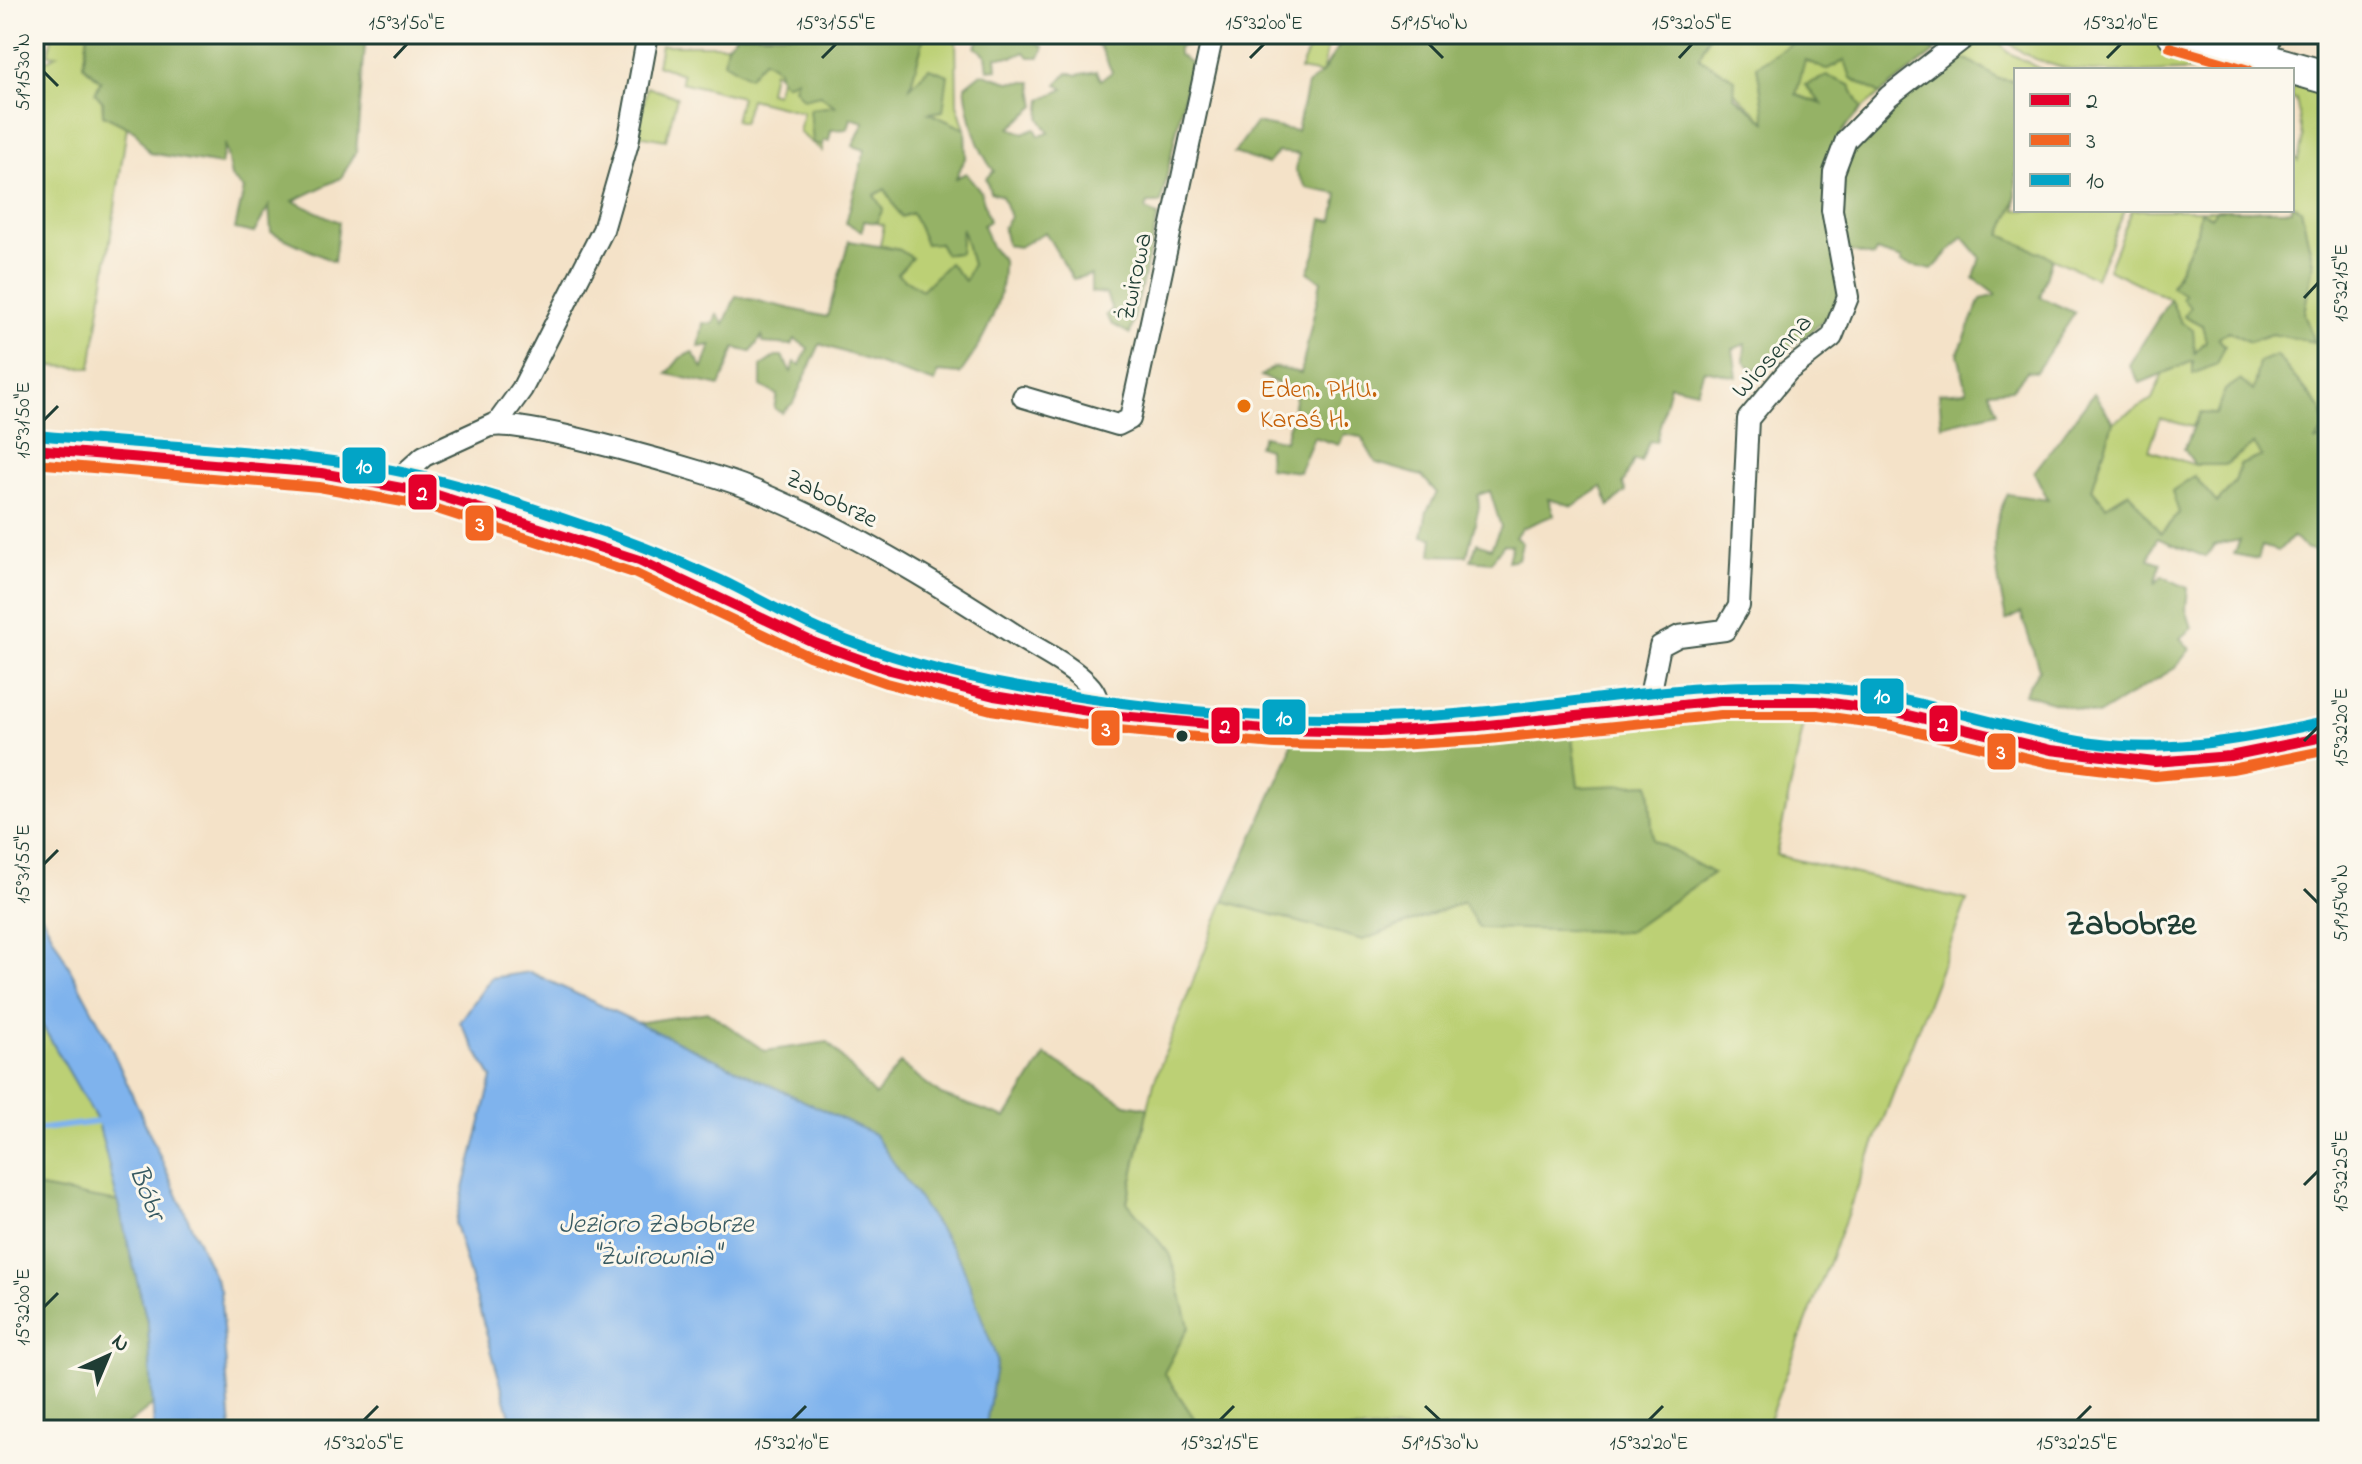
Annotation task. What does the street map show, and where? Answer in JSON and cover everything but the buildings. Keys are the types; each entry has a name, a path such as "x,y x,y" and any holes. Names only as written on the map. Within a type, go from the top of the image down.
{"main road":[{"path":"2174,34 2268,47 2328,78"}],"street":[{"name":"Zabobrze","path":"392,485 424,456 491,426 509,411 522,389 603,230 628,143 648,34"},
{"name":"Żwirowa","path":"1023,397 1118,425 1130,419 1213,34"},
{"name":"Wiosenna","path":"1648,706 1660,646 1679,636 1725,630 1739,606 1748,419 1788,371 1832,337 1848,297 1832,210 1834,172 1846,140 1889,96 1969,34"},
{"name":"Zabobrze","path":"491,426 523,427 645,458 746,487 775,500 917,574 1082,678 1095,694 1100,711"},
{"path":"34,449 258,467 392,485 481,506 636,558 802,637 853,657 982,694 1100,711 1363,734 1439,730 1648,706 1747,701 1841,703 2069,752 2129,761 2178,762 2240,755 2328,736"}],"green space":[{"path":"53,34 88,34 83,65 101,81 103,115 127,127 91,368 34,365 34,107 41,63 56,55 48,54"},
{"path":"88,34 366,34 356,152 341,178 293,201 339,222 334,262 271,232 269,206 254,233 235,229 244,189 231,177 225,144 221,165 150,153 135,131 103,115 103,102 95,93 101,81 83,65"},
{"path":"737,34 925,34 910,87 929,68 948,75 943,111 929,113 965,129 966,156 956,178 966,173 981,192 989,221 983,225 991,247 1003,260 997,306 977,348 960,374 938,372 935,383 820,344 793,403 782,413 774,408 777,395 761,386 761,366 776,356 782,356 791,372 795,362 800,365 808,348 795,339 792,345 763,343 762,336 751,352 735,348 720,386 667,374 680,358 692,352 703,368 711,345 699,347 703,323 713,324 717,314 724,324 736,296 827,317 849,241 900,250 912,258 897,274 922,290 949,263 965,281 972,265 962,228 960,253 945,254 939,243 926,244 912,213 901,217 885,189 874,195 883,209 876,223 864,221 862,231 846,223 865,150 853,146 864,122 851,118 848,129 831,130 829,141 824,140 823,145 813,143 810,109 835,106 820,95 803,99 794,88 797,79 786,84 780,79 778,69 764,60 749,77 724,62 727,45"},
{"path":"925,34 956,34 957,104 965,129 927,112 910,88"},
{"path":"982,34 1038,34 1033,40 1044,47 1040,57 1029,57 1025,52 1014,57 996,57 997,69 988,70 986,55 975,47"},
{"path":"1078,34 1194,34 1193,44 1178,47 1178,54 1191,63 1161,203 1148,203 1146,210 1158,216 1130,334 1112,324 1106,315 1112,310 1106,294 1091,292 1091,275 1073,279 1045,232 1019,247 1007,245 1003,228 1010,217 1002,196 990,192 986,178 994,171 974,131 965,86 981,73 1009,82 1032,82 1036,106 1010,128 1023,133 1035,128 1039,136 1049,133 1040,119 1042,99 1064,89 1057,84 1068,72 1077,75 1097,71 1101,80 1112,72 1100,46"},
{"path":"1315,34 1330,34 1322,74 1300,70"},
{"path":"1346,34 1710,34 1699,58 1735,79 1734,96 1766,122 1757,66 1806,34 1909,34 1935,52 1880,94 1851,78 1845,60 1826,70 1805,60 1796,95 1822,104 1805,85 1827,76 1850,85 1862,109 1836,143 1826,178 1828,215 1839,282 1837,298 1831,310 1802,339 1755,370 1744,362 1745,344 1733,349 1737,377 1704,370 1697,391 1670,385 1656,442 1649,441 1641,462 1634,460 1623,484 1626,492 1609,506 1602,487 1573,506 1548,499 1554,515 1522,528 1515,537 1522,543 1518,559 1508,561 1512,545 1504,544 1491,562 1471,560 1477,543 1491,548 1501,527 1490,491 1478,495 1479,507 1467,556 1431,555 1433,538 1422,536 1427,511 1437,493 1422,476 1376,463 1361,437 1344,434 1339,445 1314,437 1299,472 1269,468 1268,449 1258,446 1263,436 1285,441 1297,392 1261,376 1273,367 1301,373 1321,281 1308,272 1315,255 1322,219 1333,221 1338,194 1307,188 1295,170 1299,154 1278,152 1268,164 1234,153 1256,123 1297,131 1307,85 1322,73"},
{"path":"1710,34 1806,34 1757,66 1767,123 1698,58"},
{"path":"1977,34 1993,34 2007,52 2039,68 2014,68 2014,81 1999,79 1968,60 1946,58"},
{"path":"2002,34 2129,34 2212,58 2210,68 2065,68 2020,51"},
{"path":"661,45 727,45 725,62 764,60 778,69 778,75 773,71 769,92 776,94 780,79 786,84 793,78 798,79 836,107 813,142 823,145 822,151 799,132 803,112 750,99 743,123 735,121 741,97 681,82 682,74 657,65"},
{"path":"1946,58 1968,60 1999,79 2014,81 2014,205 2001,235 2052,258 2040,297 2075,313 2036,372 2027,371 2012,389 1989,391 1997,412 1942,426 1939,393 1967,391 1958,354 1981,299 1996,295 1974,278 1980,257 1963,237 1932,270 1901,263 1902,259 1876,251 1873,257 1845,250 1839,181 1860,132"},
{"path":"1845,59 1880,94 1862,109 1850,85 1824,104 1796,95 1805,60"},
{"path":"2294,83 2328,92 2328,439 2315,442 2253,392 2216,414 2200,414 2192,427 2160,418 2149,450 2195,465 2225,465 2254,443 2263,456 2240,465 2235,482 2216,503 2194,476 2179,513 2160,534 2129,492 2106,506 2092,489 2113,422 2152,399 2163,373 2193,361 2193,373 2219,357 2225,346 2218,338 2229,331 2249,342 2271,334 2314,342 2304,314 2313,263 2301,210 2294,205 2294,157 2298,161 2303,138"},
{"path":"647,87 677,97 666,140 638,135"},
{"path":"885,189 901,217 912,213 926,244 961,224 972,265 966,281 922,290 896,274 900,250 880,245 884,225 876,223 882,209 874,195"},
{"path":"2014,205 2014,212 2124,212 2096,278 2001,235"},
{"path":"2294,205 2301,209 2313,263 2304,314 2315,342 2271,334 2249,342 2229,331 2218,338 2225,346 2217,364 2193,374 2193,361 2140,383 2129,365 2170,299 2181,322 2193,329 2195,353 2206,341 2202,325 2184,316 2190,307 2182,298 2185,294 2171,287 2197,232 2200,212 2211,217 2215,212 2294,212"},
{"path":"2131,212 2200,212 2197,232 2171,286 2186,294 2190,307 2185,316 2202,325 2207,341 2195,354 2170,299 2108,269"},
{"path":"2276,355 2321,409 2326,427 2316,441 2328,439 2328,550 2308,549 2292,537 2278,551 2262,546 2258,559 2234,554 2240,540 2214,545 2206,557 2157,538 2149,559 2161,563 2155,584 2162,576 2188,588 2186,609 2192,628 2180,638 2190,649 2175,668 2098,715 2024,694 2039,669 2021,613 2006,621 1995,556 1997,525 2008,494 2048,500 2034,472 2094,393 2113,422 2092,489 2106,506 2129,492 2161,534 2179,513 2172,491 2194,476 2217,503 2235,482 2240,465 2262,456 2254,444 2225,465 2195,465 2184,449 2200,413 2216,414 2225,390 2240,380 2253,391 2259,362"},
{"path":"1809,700 1776,855 1967,900 1765,1430 1210,1430 1198,1424 1164,1373 1127,1202 1154,1082 1224,901 1363,940 1464,902 1712,873 1653,840 1578,788 1569,713"},
{"path":"1569,713 1578,787 1649,784 1653,840 1713,873 1628,932 1479,928 1463,902 1363,940 1224,901 1289,756 1293,730"},
{"path":"34,1011 98,1122 118,1202 34,1187"},
{"path":"708,1012 765,1051 828,1042 875,1096 900,1063 941,1095 1006,1118 1045,1055 1126,1104 1148,1108 1127,1202 1171,1256 1189,1326 1164,1373 1198,1424 1210,1430 985,1430 997,1360 636,1023"},
{"path":"34,1187 118,1202 148,1325 153,1405 121,1430 34,1430"}],"water":[{"name":"Bóbr","path":"34,901 105,1034 220,1290 231,1430 154,1430 148,1325 98,1122 34,1011"},
{"name":"Jezioro Zabobrze \"Żwirownia\"","path":"530,972 874,1134 961,1261 997,1360 985,1430 514,1430 455,1224 492,1078 460,1022 491,978"}],"waterway":[{"path":"34,1130 106,1121"}],"transit line":[{"name":"3","path":"2170,47 2242,68"},
{"name":"10","path":"35,435 291,456 375,467 448,483 521,504 645,548 721,580 813,626 873,650 970,677 1120,703 1274,717 1378,718 1477,712 1719,687 1816,687 1886,696 2057,737 2151,747 2238,739 2325,722"},
{"name":"2","path":"34,449 321,473 434,494 639,560 815,643 890,670 994,696 1120,716 1276,730 1379,732 1478,726 1720,701 1818,701 1896,712 2051,750 2155,762 2230,756 2328,736"},
{"name":"3","path":"34,463 319,487 431,507 634,573 809,656 886,683 991,710 1118,730 1275,744 1380,746 1479,740 1721,715 1817,715 1893,726 2049,763 2155,776 2232,769 2328,750"}],"place":[{"name":"Eden. PHU. Karaś H.","path":"1244,406"}],"district":[{"name":"Zabobrze","path":"2131,926"}]}
